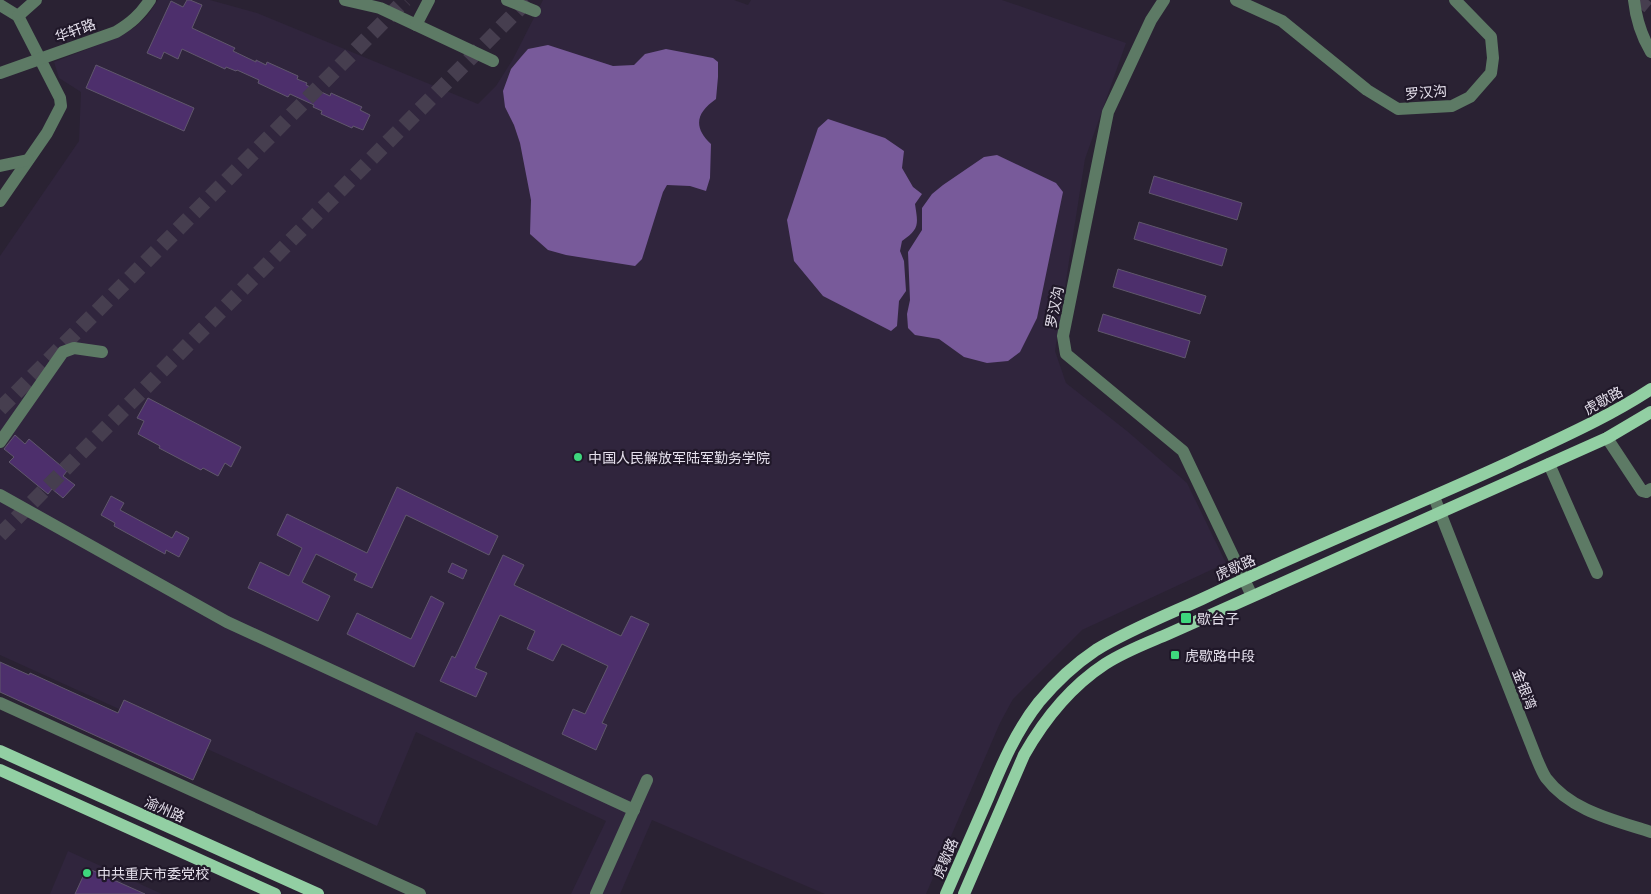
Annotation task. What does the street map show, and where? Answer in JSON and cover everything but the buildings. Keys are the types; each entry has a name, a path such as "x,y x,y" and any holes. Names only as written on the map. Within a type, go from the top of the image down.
{"main road":[{"name":"虎歇路","path":"946,894 1008,752 1022,725 1061,678 1097,650 1244,579 1434,497 1594,422 1651,389"},
{"path":"964,894 1024,755 1036,734 1070,692 1106,663 1606,438 1651,412"},
{"name":"渝州路","path":"0,751 318,894"},
{"path":"0,770 275,894"}],"street":[{"path":"18,16 36,0"},
{"name":"华轩路","path":"0,73 116,32 142,13 150,0"},
{"path":"345,0 380,8 493,61"},
{"path":"416,25 429,0"},
{"path":"507,0 535,11"},
{"name":"罗汉沟","path":"1164,0 1151,20 1108,112 1063,336 1066,354 1183,451 1252,596"},
{"name":"罗汉沟","path":"1236,0 1282,21 1367,90 1398,110 1452,106 1470,97 1491,73 1493,58 1491,37 1455,0"},
{"path":"1634,0 1638,24 1651,52"},
{"path":"0,5 18,16 60,98 61,106 47,133 0,201"},
{"path":"0,166 28,160"},
{"path":"0,442 63,352 74,348 102,352"},
{"path":"1606,438 1642,491 1646,492 1651,489"},
{"path":"1549,464 1597,573"},
{"path":"0,495 227,622 634,810"},
{"name":"金银湾","path":"1434,497 1532,748 1546,778 1559,792 1574,803 1597,815 1651,832"},
{"path":"0,703 420,894"},
{"path":"596,894 647,780"}],"shaded area":[{"name":"中国人民解放军陆军勤务学院","path":"158,0 210,0 257,13 478,104 496,86 513,59 543,0 734,0 748,5 751,0 1002,0 1126,43 1085,159 1055,351 1066,383 1127,431 1187,483 1226,563 1082,630 1013,699 1000,723 926,894 825,894 652,820 620,894 571,894 606,821 416,732 377,826 0,655 0,256 79,141 81,92 59,78 54,62 121,36 147,16"},
{"path":"548,45 613,66 634,65 645,54 666,49 713,58 718,62 716,99 704,110 699,120 701,132 711,144 710,178 706,191 690,186 667,185 663,192 642,259 635,266 566,255 548,250 530,234 531,200 520,143 505,107 503,91 511,69 528,49"},
{"path":"828,119 885,138 904,151 902,168 913,187 922,194 915,204 917,221 915,229 902,241 900,251 904,261 906,291 899,301 897,326 891,331 823,296 794,261 787,220 818,128"},
{"path":"997,155 1056,183 1063,192 1037,318 1020,352 1008,361 987,363 964,357 939,339 915,335 908,328 907,314 910,300 908,252 922,230 922,208 932,194 984,157"},
{"name":"中共重庆市委党校","path":"68,851 162,894 50,894"}],"tunnel":[{"path":"0,409 405,0"},
{"path":"0,535 528,0"},
{"path":"1639,0 1651,10"}],"place":[{"name":"中国人民解放军陆军勤务学院","path":"578,457"},
{"name":"歇台子","path":"1186,618"},
{"name":"虎歇路中段","path":"1175,655"},
{"name":"中共重庆市委党校","path":"87,873"}]}
